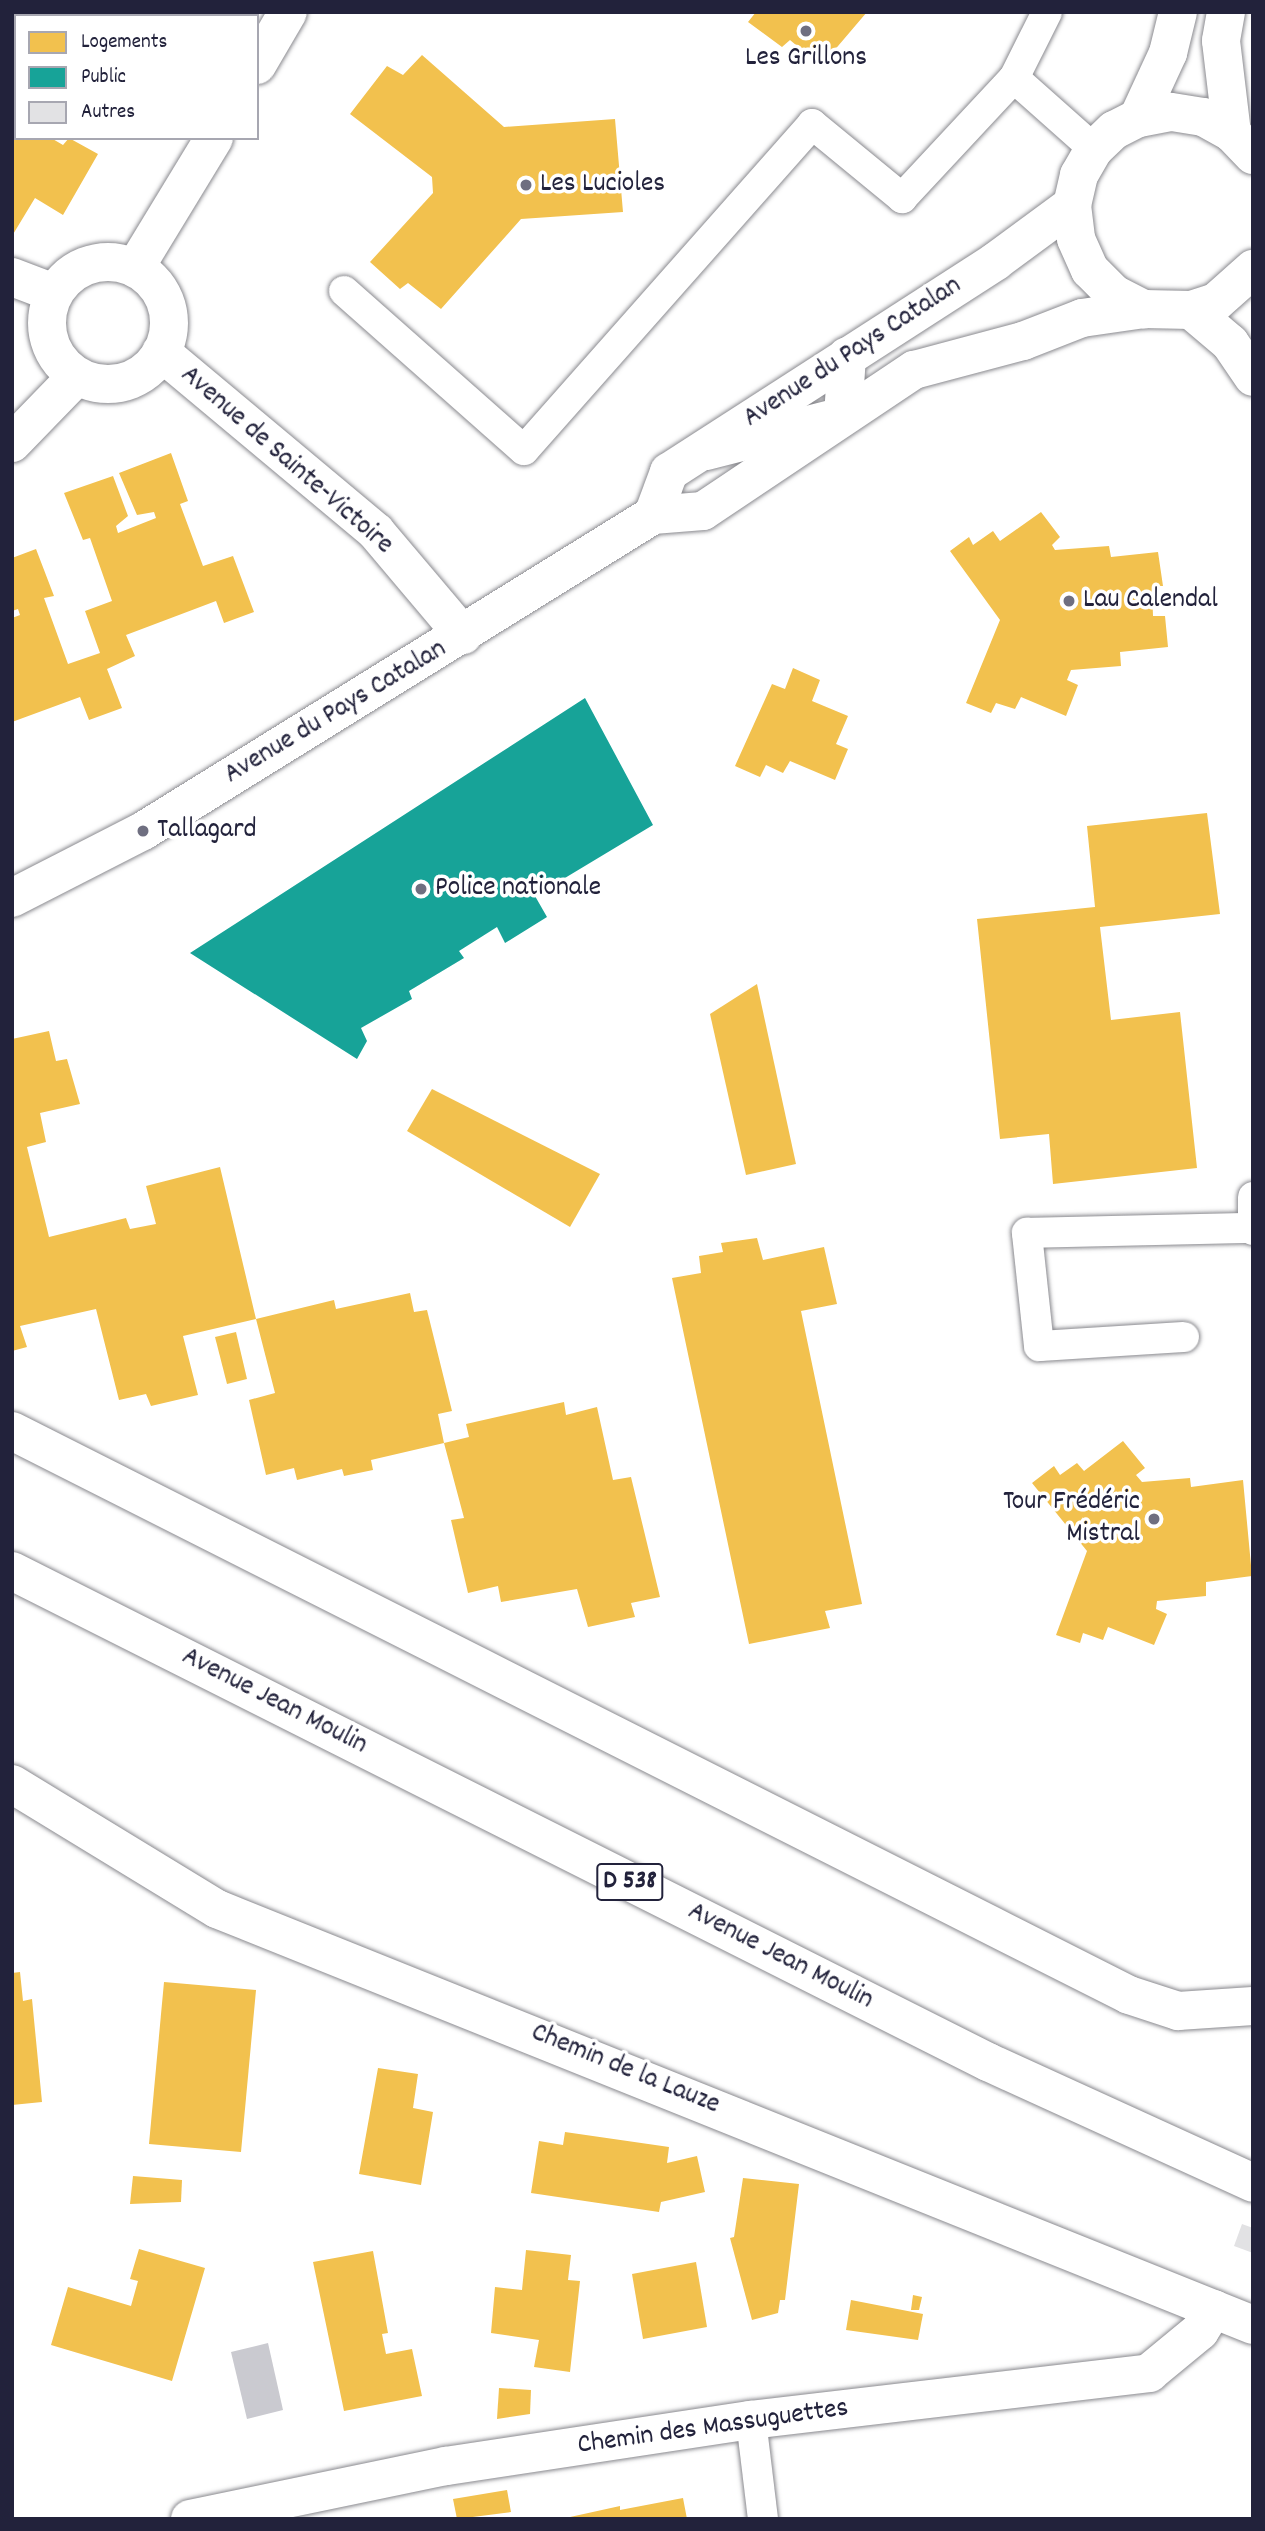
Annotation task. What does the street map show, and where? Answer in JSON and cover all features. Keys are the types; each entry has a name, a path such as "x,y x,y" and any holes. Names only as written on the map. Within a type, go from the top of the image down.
{"street":[{"path":"259,62 288,12"},
{"path":"1138,118 1167,53 1178,12"},
{"path":"1226,12 1221,41 1242,144"},
{"path":"1144,309 1114,294 1090,270 1076,239 1072,205 1079,175 1094,149 1114,130 1138,118 1170,112 1203,117 1242,144"},
{"path":"135,268 213,140"},
{"name":"Avenue du Pays Catalan","path":"653,515 669,472 996,261 1072,205"},
{"path":"117,262 135,268 152,279 166,305 168,334 161,352 149,368 114,384 78,376 52,349 48,311 54,293 65,279 90,265 117,262"},
{"path":"1191,310 1216,302 1253,269"},
{"path":"12,277 54,293"},
{"name":"Avenue du Pays Catalan","path":"12,898 143,831 653,515 703,511 914,370 1023,341 1082,318 1144,309 1191,310"},
{"path":"1191,310 1230,344 1253,377"},
{"name":"Avenue de Sainte-Victoire","path":"161,352 376,532 463,635"},
{"path":"701,452 843,416 847,356"},
{"path":"12,443 78,376"},
{"path":"12,1430 1129,1995 1178,2011 1253,2006"},
{"name":"Avenue Jean Moulin","path":"12,1571 988,2062 1253,2183"},
{"name":"Chemin de la Lauze","path":"12,1784 217,1909 1253,2325"},
{"name":"Chemin des Massuguettes","path":"190,2519 446,2466 751,2420 1149,2373 1200,2331 1214,2309"}],"lane":[{"path":"344,291 524,450 813,124 902,198 1014,78 1046,12"},
{"path":"1014,78 1094,149"},
{"path":"1184,1338 1039,1346 1027,1233 1252,1229 1253,1198"},
{"path":"751,2420 763,2519"}],"shaded area":[{"path":"268,2343 283,2410 247,2419 231,2352"}],"building: Logements":[{"path":"85,12 131,12 108,14"},
{"name":"Les Grillons","path":"756,12 867,12 821,66 790,40 782,47 748,22"},
{"name":"Les Lucioles","path":"422,55 504,127 615,119 623,212 521,219 441,309 408,283 400,289 370,262 433,193 432,177 350,114 387,66 403,75"},
{"path":"12,107 14,140 54,140 63,145 67,140 73,140 98,154 63,215 35,198 12,236"},
{"path":"171,453 188,501 180,504 203,566 233,556 254,612 224,623 216,601 126,635 135,656 107,669 122,708 89,720 80,697 12,722 12,618 20,615 18,609 12,611 12,558 36,549 54,596 44,598 68,664 100,653 85,611 112,601 90,538 83,540 64,493 113,476 128,516 116,526 118,533 156,518 154,512 137,515 119,473"},
{"name":"Lau Calendal","path":"1041,512 1060,537 1052,545 1055,550 1109,546 1111,557 1158,552 1163,586 1152,586 1153,616 1165,616 1168,647 1120,652 1121,666 1071,670 1067,680 1078,685 1066,716 1021,697 1015,709 996,703 991,713 966,703 1000,620 950,551 969,537 973,545 993,531 1000,541"},
{"path":"793,668 820,680 812,701 848,716 836,744 848,749 835,780 790,761 783,773 766,765 760,777 735,766 772,684 785,689"},
{"path":"1207,813 1220,914 1100,927 1111,1020 1180,1012 1197,1168 1053,1184 1049,1134 1000,1139 977,919 1095,907 1087,826"},
{"path":"757,984 796,1164 746,1175 710,1014"},
{"path":"49,1031 56,1061 67,1059 80,1104 40,1113 46,1142 27,1147 49,1237 126,1218 130,1229 156,1224 146,1186 220,1167 256,1319 183,1336 198,1395 151,1406 146,1394 119,1400 96,1309 20,1326 27,1347 12,1351 12,1039"},
{"path":"432,1089 600,1174 570,1227 407,1131"},
{"path":"757,1238 763,1260 824,1247 837,1304 801,1311 862,1604 825,1611 830,1628 749,1644 672,1278 701,1273 699,1256 723,1252 721,1243"},
{"path":"410,1293 414,1312 427,1310 452,1411 438,1414 444,1443 371,1460 373,1470 344,1476 342,1469 297,1480 294,1468 266,1475 249,1400 275,1393 256,1319 334,1300 336,1309"},
{"path":"236,1332 247,1379 227,1384 215,1337"},
{"path":"564,1402 566,1415 597,1407 613,1480 631,1477 660,1597 631,1603 635,1617 588,1627 577,1589 501,1602 498,1586 468,1593 451,1520 464,1518 444,1443 469,1437 466,1424"},
{"name":"Tour Frédéric Mistral","path":"1123,1441 1145,1468 1136,1475 1142,1482 1190,1478 1191,1487 1243,1480 1252,1576 1206,1582 1206,1596 1157,1601 1156,1609 1167,1614 1154,1645 1108,1627 1103,1640 1083,1633 1080,1643 1056,1635 1087,1551 1032,1483 1054,1466 1060,1475 1077,1463 1084,1471"},
{"path":"20,1972 23,2001 32,1999 42,2102 12,2105 12,1973"},
{"path":"164,1982 256,1990 241,2152 149,2144"},
{"path":"378,2068 418,2074 413,2108 433,2112 421,2185 359,2174"},
{"path":"565,2132 669,2147 667,2163 697,2156 705,2192 661,2202 659,2212 531,2193 539,2141 563,2145"},
{"path":"133,2176 182,2180 181,2202 130,2204"},
{"path":"743,2178 799,2184 785,2300 780,2300 778,2313 752,2320 730,2238 734,2237"},
{"path":"139,2249 205,2268 172,2381 51,2345 68,2287 131,2306 138,2281 130,2279"},
{"path":"526,2250 571,2255 568,2280 580,2281 570,2372 534,2367 539,2340 491,2333 495,2287 522,2290"},
{"path":"373,2251 388,2333 382,2334 386,2354 412,2349 422,2396 344,2411 313,2262"},
{"path":"696,2262 707,2327 643,2339 632,2274"},
{"path":"913,2295 922,2297 919,2310 911,2310"},
{"path":"851,2300 923,2314 918,2340 846,2330"},
{"path":"499,2388 531,2390 530,2414 497,2419"},
{"path":"507,2490 511,2512 457,2519 453,2499"},
{"path":"683,2498 687,2519 561,2519 620,2506 620,2510"}],"building: Public":[{"path":"585,698 653,825 535,896 547,917 505,943 497,927 459,951 464,958 409,991 412,999 361,1028 367,1041 357,1059 190,953"}],"building: Autres":[{"path":"1242,2224 1253,2228 1253,2253 1234,2246"}],"place":[{"name":"Les Grillons","path":"806,31"},
{"name":"Les Lucioles","path":"526,185"},
{"name":"Lau Calendal","path":"1069,601"},
{"name":"Tallagard","path":"143,831"},
{"name":"Police nationale","path":"421,889"},
{"name":"Tour Frédéric Mistral","path":"1154,1519"}]}
